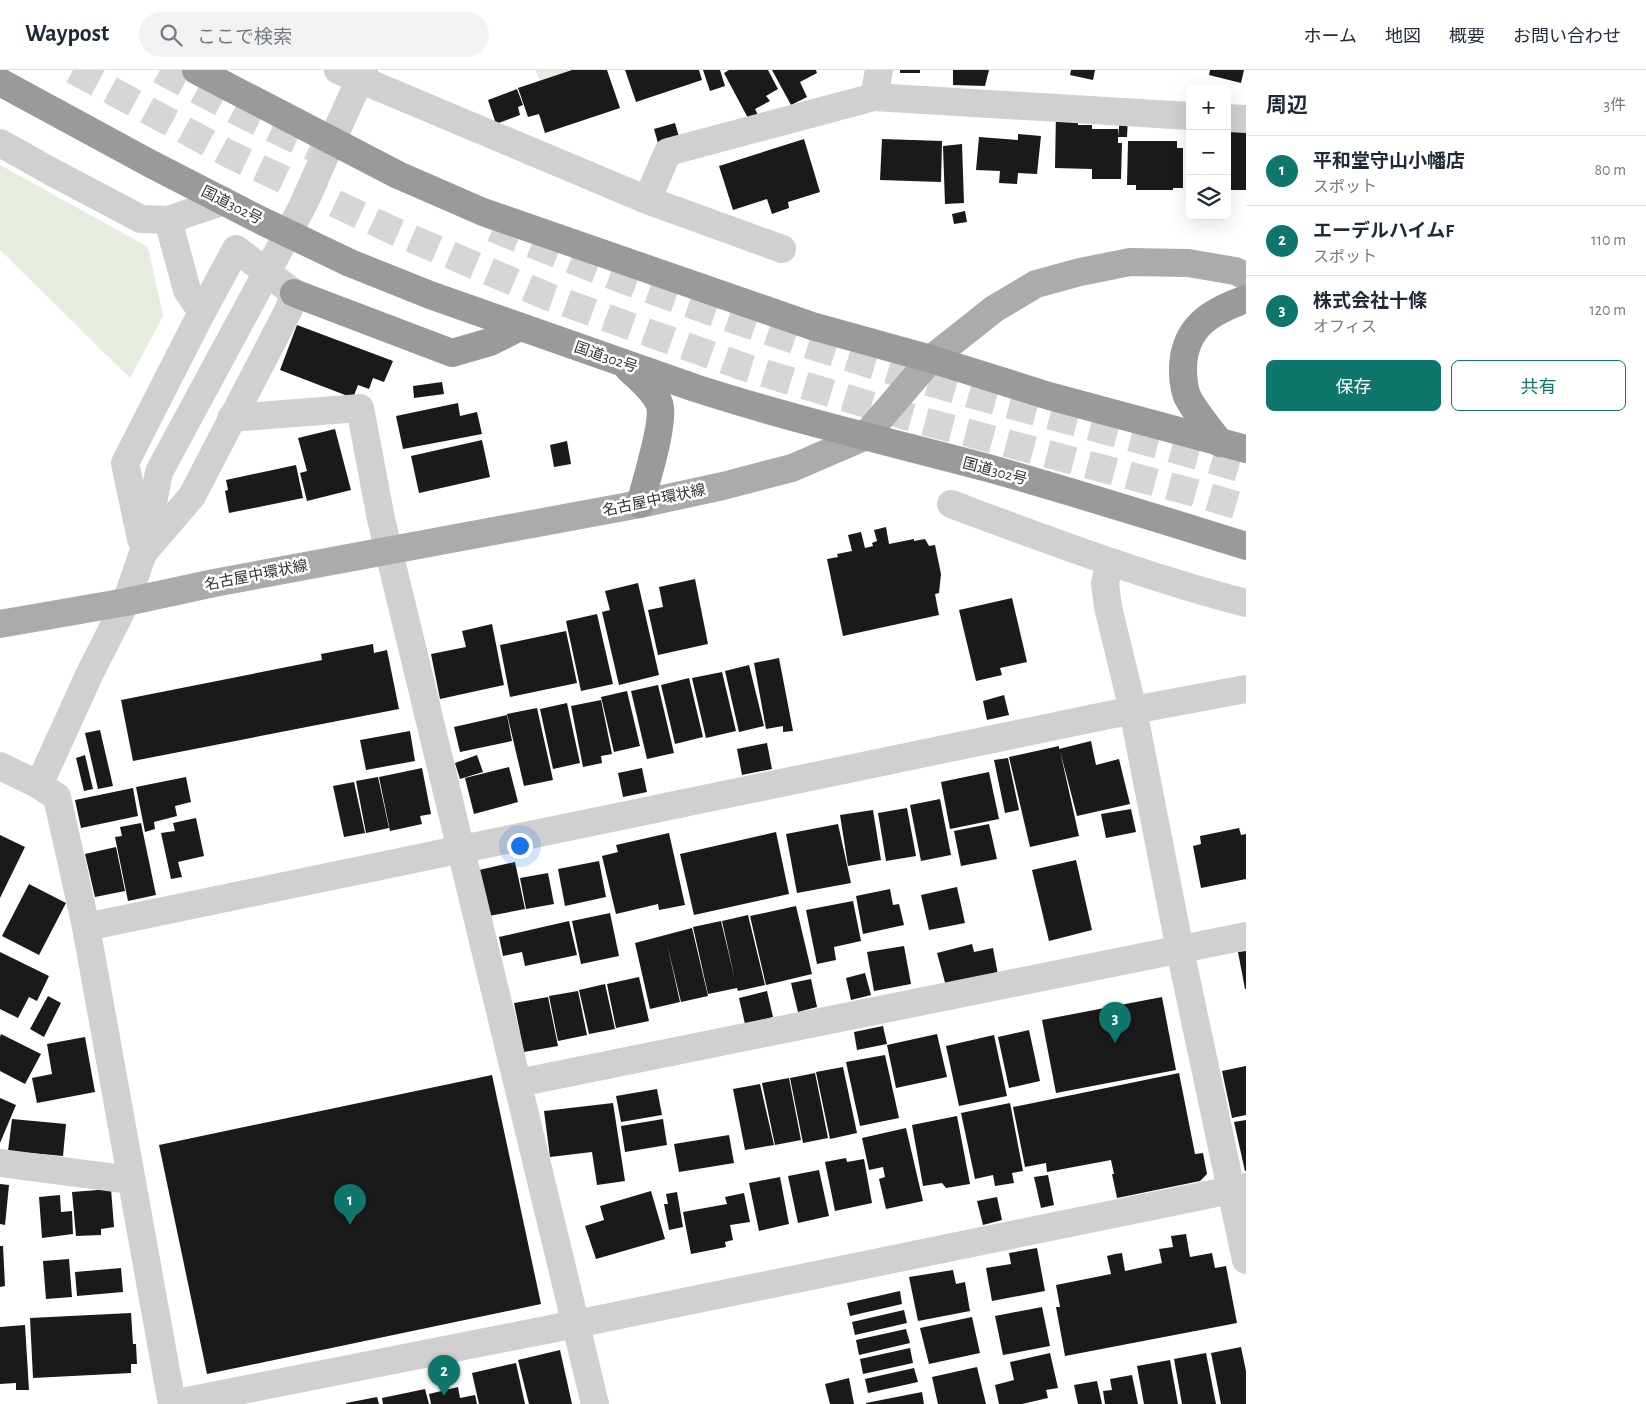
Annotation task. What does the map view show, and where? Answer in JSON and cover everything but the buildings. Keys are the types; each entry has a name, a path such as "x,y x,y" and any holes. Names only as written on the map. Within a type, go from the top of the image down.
{"highway":[{"path":"196,70 398,175 483,212 798,321 1049,396 1233,446"},
{"name":"国道302号","path":"0,82 224,201 350,263 430,295 737,402 1085,495 1246,546"},
{"path":"294,293 452,353 490,342 520,327"},
{"path":"1233,446 1194,409 1182,376 1183,354 1191,334 1203,320 1222,307 1246,299"},
{"path":"621,362 648,387 659,403 661,411 654,450 640,504"}],"main road":[{"name":"名古屋中環状線","path":"0,624 126,602 214,583 640,504 723,486 792,468 864,437 931,360 994,309 1036,284 1130,262 1188,264 1235,271 1246,276"}],"street":[{"path":"874,97 879,70"},
{"path":"39,785 90,673 126,602 143,553 159,472 301,209 353,73 647,200 782,250"},
{"path":"647,200 668,152 874,97 1186,116"},
{"path":"1231,118 1246,119"},
{"path":"0,143 141,218 168,220 224,201"},
{"path":"168,220 187,290 202,312"},
{"path":"236,249 294,293 289,309 192,496 143,553 124,463 236,249"},
{"path":"231,418 360,408 381,519 595,1404"},
{"path":"951,504 1110,562 1246,603"},
{"path":"1110,562 1105,583 1108,607 1133,710 1180,950 1239,1189 1246,1260"},
{"path":"86,927 1133,710 1246,689"},
{"path":"0,766 39,785 57,797 86,927 172,1404 1239,1189"},
{"path":"518,1083 1246,936"},
{"path":"0,1163 131,1180"}],"shaded area":[{"path":"535,70 581,70 540,81"},
{"path":"0,165 148,247 163,316 130,378 0,250"}],"tunnel":[{"path":"73,70 229,154 394,231 549,297 744,367 919,420 1246,508"},
{"path":"160,70 248,117 346,163"},
{"path":"493,228 602,272 824,350 975,395 1246,470"}],"place":[{"name":"株式会社十條","path":"1115,1043"},
{"name":"平和堂守山小幡店","path":"350,1225"},
{"name":"エーデルハイムF","path":"444,1396"}]}
